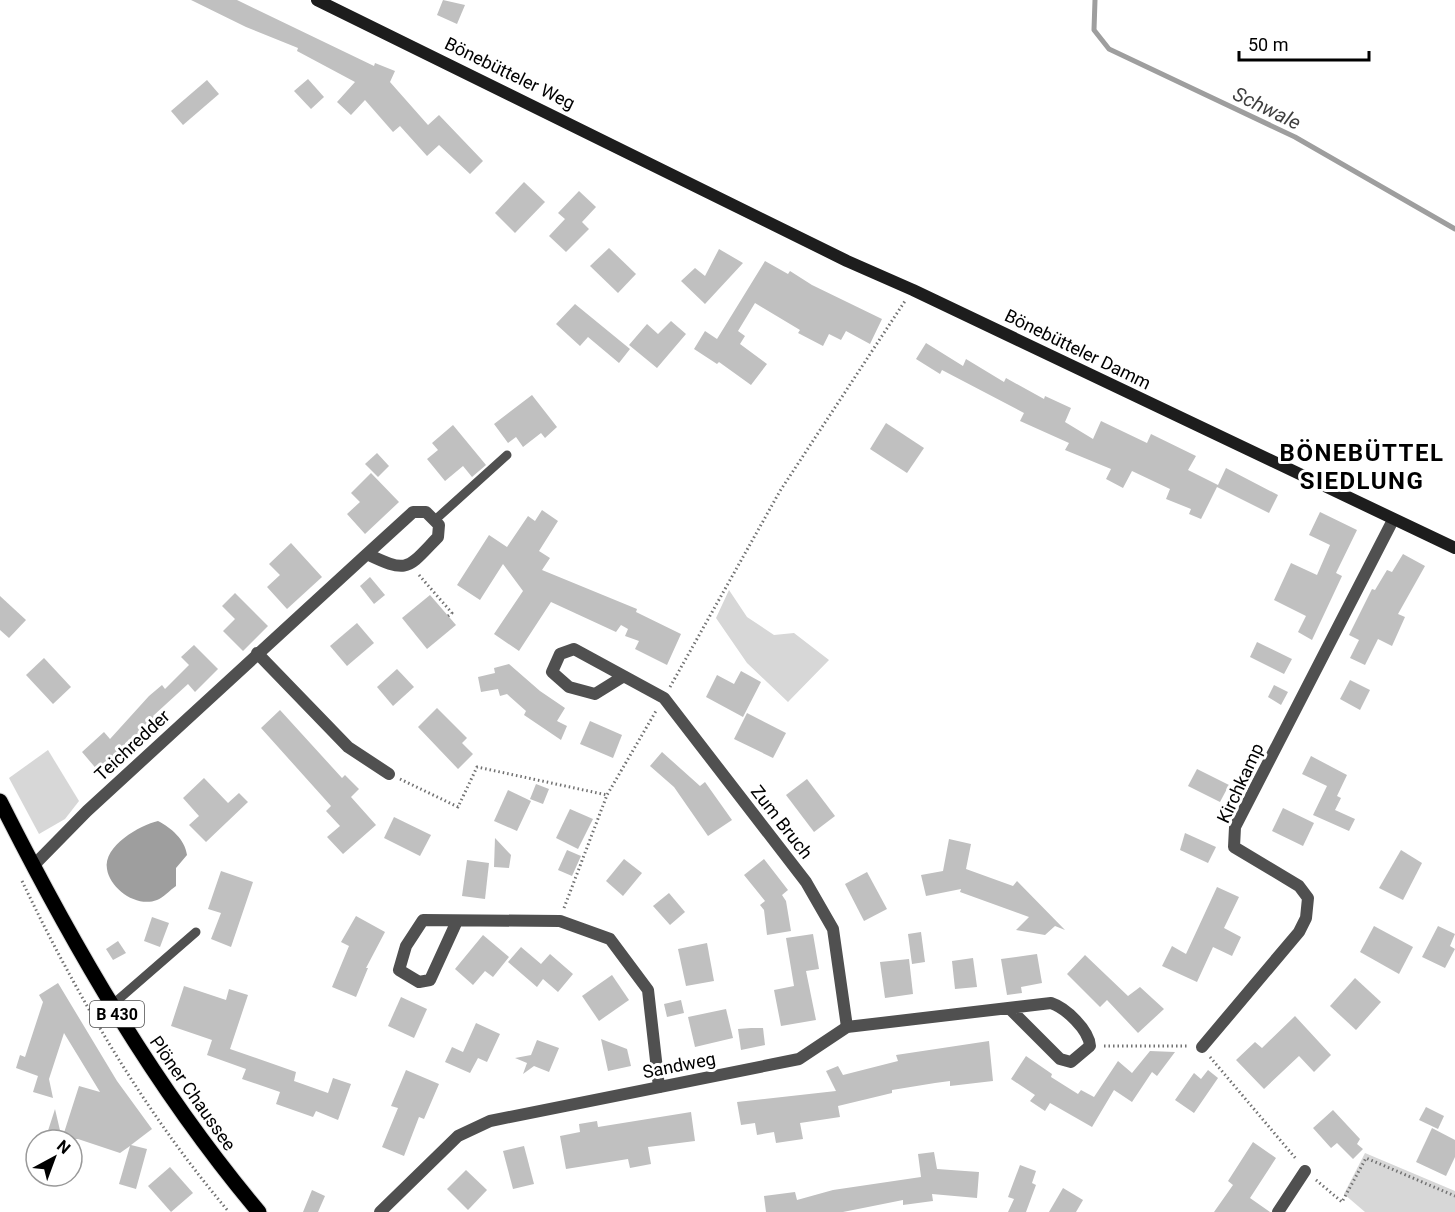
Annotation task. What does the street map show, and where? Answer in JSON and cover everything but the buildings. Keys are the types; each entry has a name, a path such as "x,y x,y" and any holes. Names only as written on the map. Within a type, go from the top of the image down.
{"main road":[{"name":"Plöner Chaussee","path":"0,801 71,938 154,1073 226,1173 259,1212"}],"street":[{"name":"Bönebütteler Weg","path":"317,0 687,180"},
{"name":"Bönebütteler Damm","path":"687,180 847,261 913,290 1455,548"},
{"name":"Teichredder","path":"33,866 87,811 413,512 426,512 435,520"},
{"path":"367,554 396,568 411,565 438,537 439,525 435,520"},
{"name":"Kirchkamp","path":"1202,1047 1299,933 1306,918 1308,898 1299,886 1234,847 1235,827 1393,520"},
{"name":"Zum Bruch","path":"624,676 595,694 569,687 552,672 560,654 574,649 624,676 664,698 806,882 833,929 847,1027"},
{"path":"258,653 348,747 389,774"},
{"path":"457,921 430,980 419,982 399,970 406,946 423,920 560,921 610,939 648,990 659,1087"},
{"name":"Sandweg","path":"380,1212 458,1136 490,1121 799,1059 847,1027 1051,1002 1060,1006 1090,1037 1090,1046"},
{"path":"1009,1008 1060,1059 1071,1062 1090,1046"},
{"path":"1278,1212 1305,1171"}],"lane":[{"path":"435,520 507,455"},
{"path":"112,1005 196,932"}],"path":[{"path":"560,921 607,795 780,491 913,290"},
{"path":"411,565 452,613 448,616"},
{"path":"389,774 458,807 477,768 607,795"},
{"path":"1090,1046 1202,1047 1305,1171 1342,1202 1366,1158 1455,1196"}],"shaded area":[{"path":"729,590 747,617 774,635 794,633 829,660 788,702 747,663 716,618"},
{"path":"48,750 79,801 65,819 39,834 9,778"},
{"path":"158,821 177,835 187,855 176,868 176,886 162,898 149,902 133,899 113,883 107,869 107,860 124,838"},
{"path":"1365,1153 1455,1191 1455,1212 1365,1212 1344,1194"}],"waterway":[{"name":"Schwale","path":"1095,0 1094,30 1109,49 1295,137 1455,229"}],"district":[{"name":"BÖNEBÜTTEL SIEDLUNG","path":"1362,467"}]}
